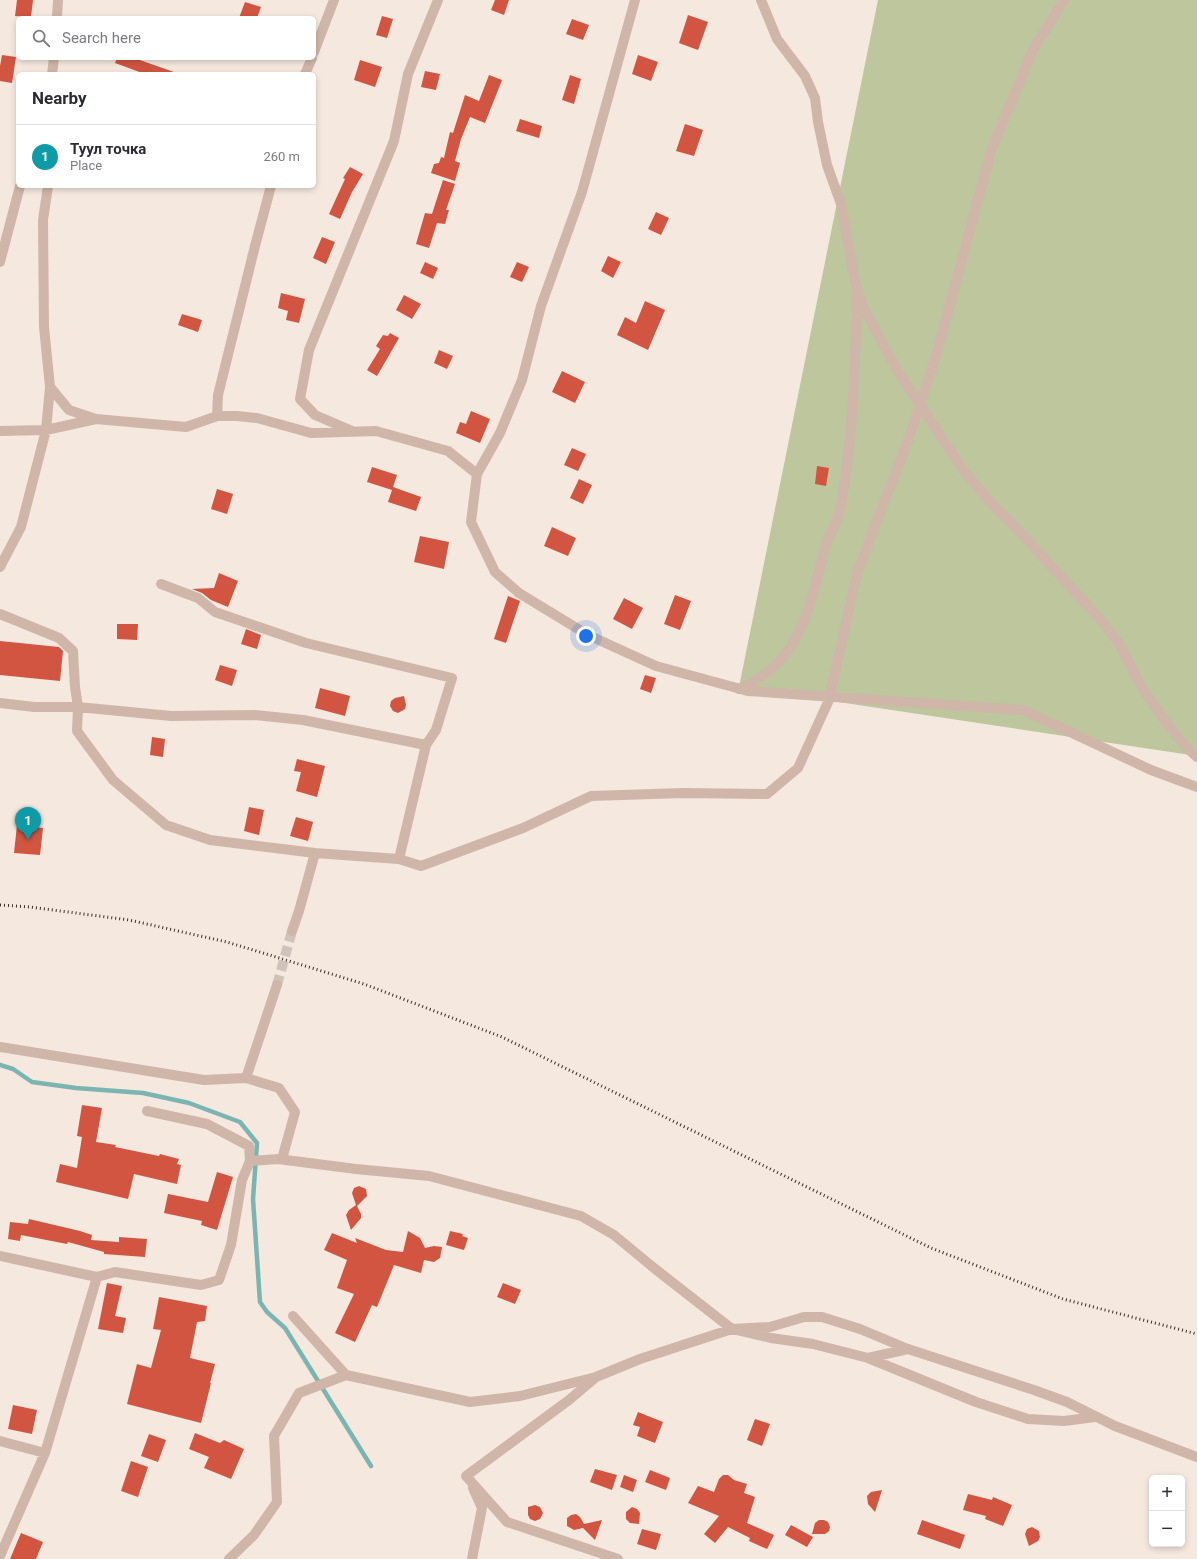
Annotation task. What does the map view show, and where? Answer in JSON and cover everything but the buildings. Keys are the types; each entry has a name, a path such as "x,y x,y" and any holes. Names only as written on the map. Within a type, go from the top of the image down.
{"street":[{"path":"57,16 58,0"},
{"path":"316,47 334,0"},
{"path":"354,432 315,414 300,398 309,350 394,141 408,74 438,0"},
{"path":"635,0 582,192 541,306 522,380 500,433 477,474 471,522 495,572 519,594 588,636 656,666 748,691 1023,710 1151,770 1197,787"},
{"path":"761,0 777,39 805,76 815,98 818,122 828,165 841,204 855,281 862,305 897,370 971,479 990,502 1065,580 1120,645 1142,688 1185,746 1197,757"},
{"path":"0,614 59,638 73,651 75,687 78,707 77,731 113,780 166,825 210,840 315,853 398,859 421,866 523,828 591,796 683,793 767,794 798,768 830,696 857,572 909,438 937,354 991,151 1033,50 1064,0"},
{"path":"52,72 54,60"},
{"path":"306,72 311,60"},
{"path":"0,262 19,188"},
{"path":"0,567 21,527 46,430 50,387 44,319 43,220 48,188"},
{"path":"217,416 218,395 270,188"},
{"path":"739,689 749,685 772,670 783,659 800,633 817,581 826,543 836,521 843,494 851,435 857,315 855,281"},
{"path":"50,387 69,410 96,419 186,427 217,416 237,416 257,418 311,433 376,431 448,451 477,474"},
{"path":"0,431 46,430 96,419"},
{"path":"161,584 198,598 215,612 306,643 452,678 436,730 426,745 398,859"},
{"path":"0,704 34,707 78,707 171,716 255,715 303,720 426,745"},
{"path":"292,931 315,853"},
{"path":"246,1078 277,985"},
{"path":"0,1047 204,1080 246,1078 279,1088 295,1112 282,1159"},
{"path":"0,1256 97,1277 115,1272 201,1284 219,1280 231,1245 242,1180 250,1161 249,1146 207,1124 147,1111"},
{"path":"250,1161 282,1159 356,1169 429,1176 581,1216 614,1234 654,1268 732,1329 771,1338 813,1344 868,1358 976,1402 1028,1419 1064,1421 1095,1417"},
{"path":"0,1556 45,1453 97,1277"},
{"path":"293,1316 346,1375"},
{"path":"229,1559 254,1535 277,1502 274,1436 299,1393 346,1375 470,1402 520,1396 596,1377 640,1359 732,1329 770,1327 804,1317 822,1317 860,1329 908,1349 1034,1390 1067,1402 1095,1417 1197,1458"},
{"path":"868,1358 908,1349"},
{"path":"466,1476 569,1400 596,1377"},
{"path":"0,1441 45,1453"},
{"path":"466,1476 482,1508 472,1559"},
{"path":"466,1476 507,1522 618,1559"}],"green space":[{"path":"878,0 1197,0 1197,756 739,687"}],"waterway":[{"path":"0,1065 13,1069 32,1082 76,1088 143,1093 189,1103 240,1122 257,1143 253,1199 260,1302 267,1312 285,1328 371,1466"}],"tunnel":[{"path":"277,985 292,931"}],"railway":[{"path":"0,905 30,907 129,920 227,942 364,984 502,1037 931,1248 1063,1299 1197,1334"}],"place":[{"name":"Туул точка","path":"28,840"}]}
